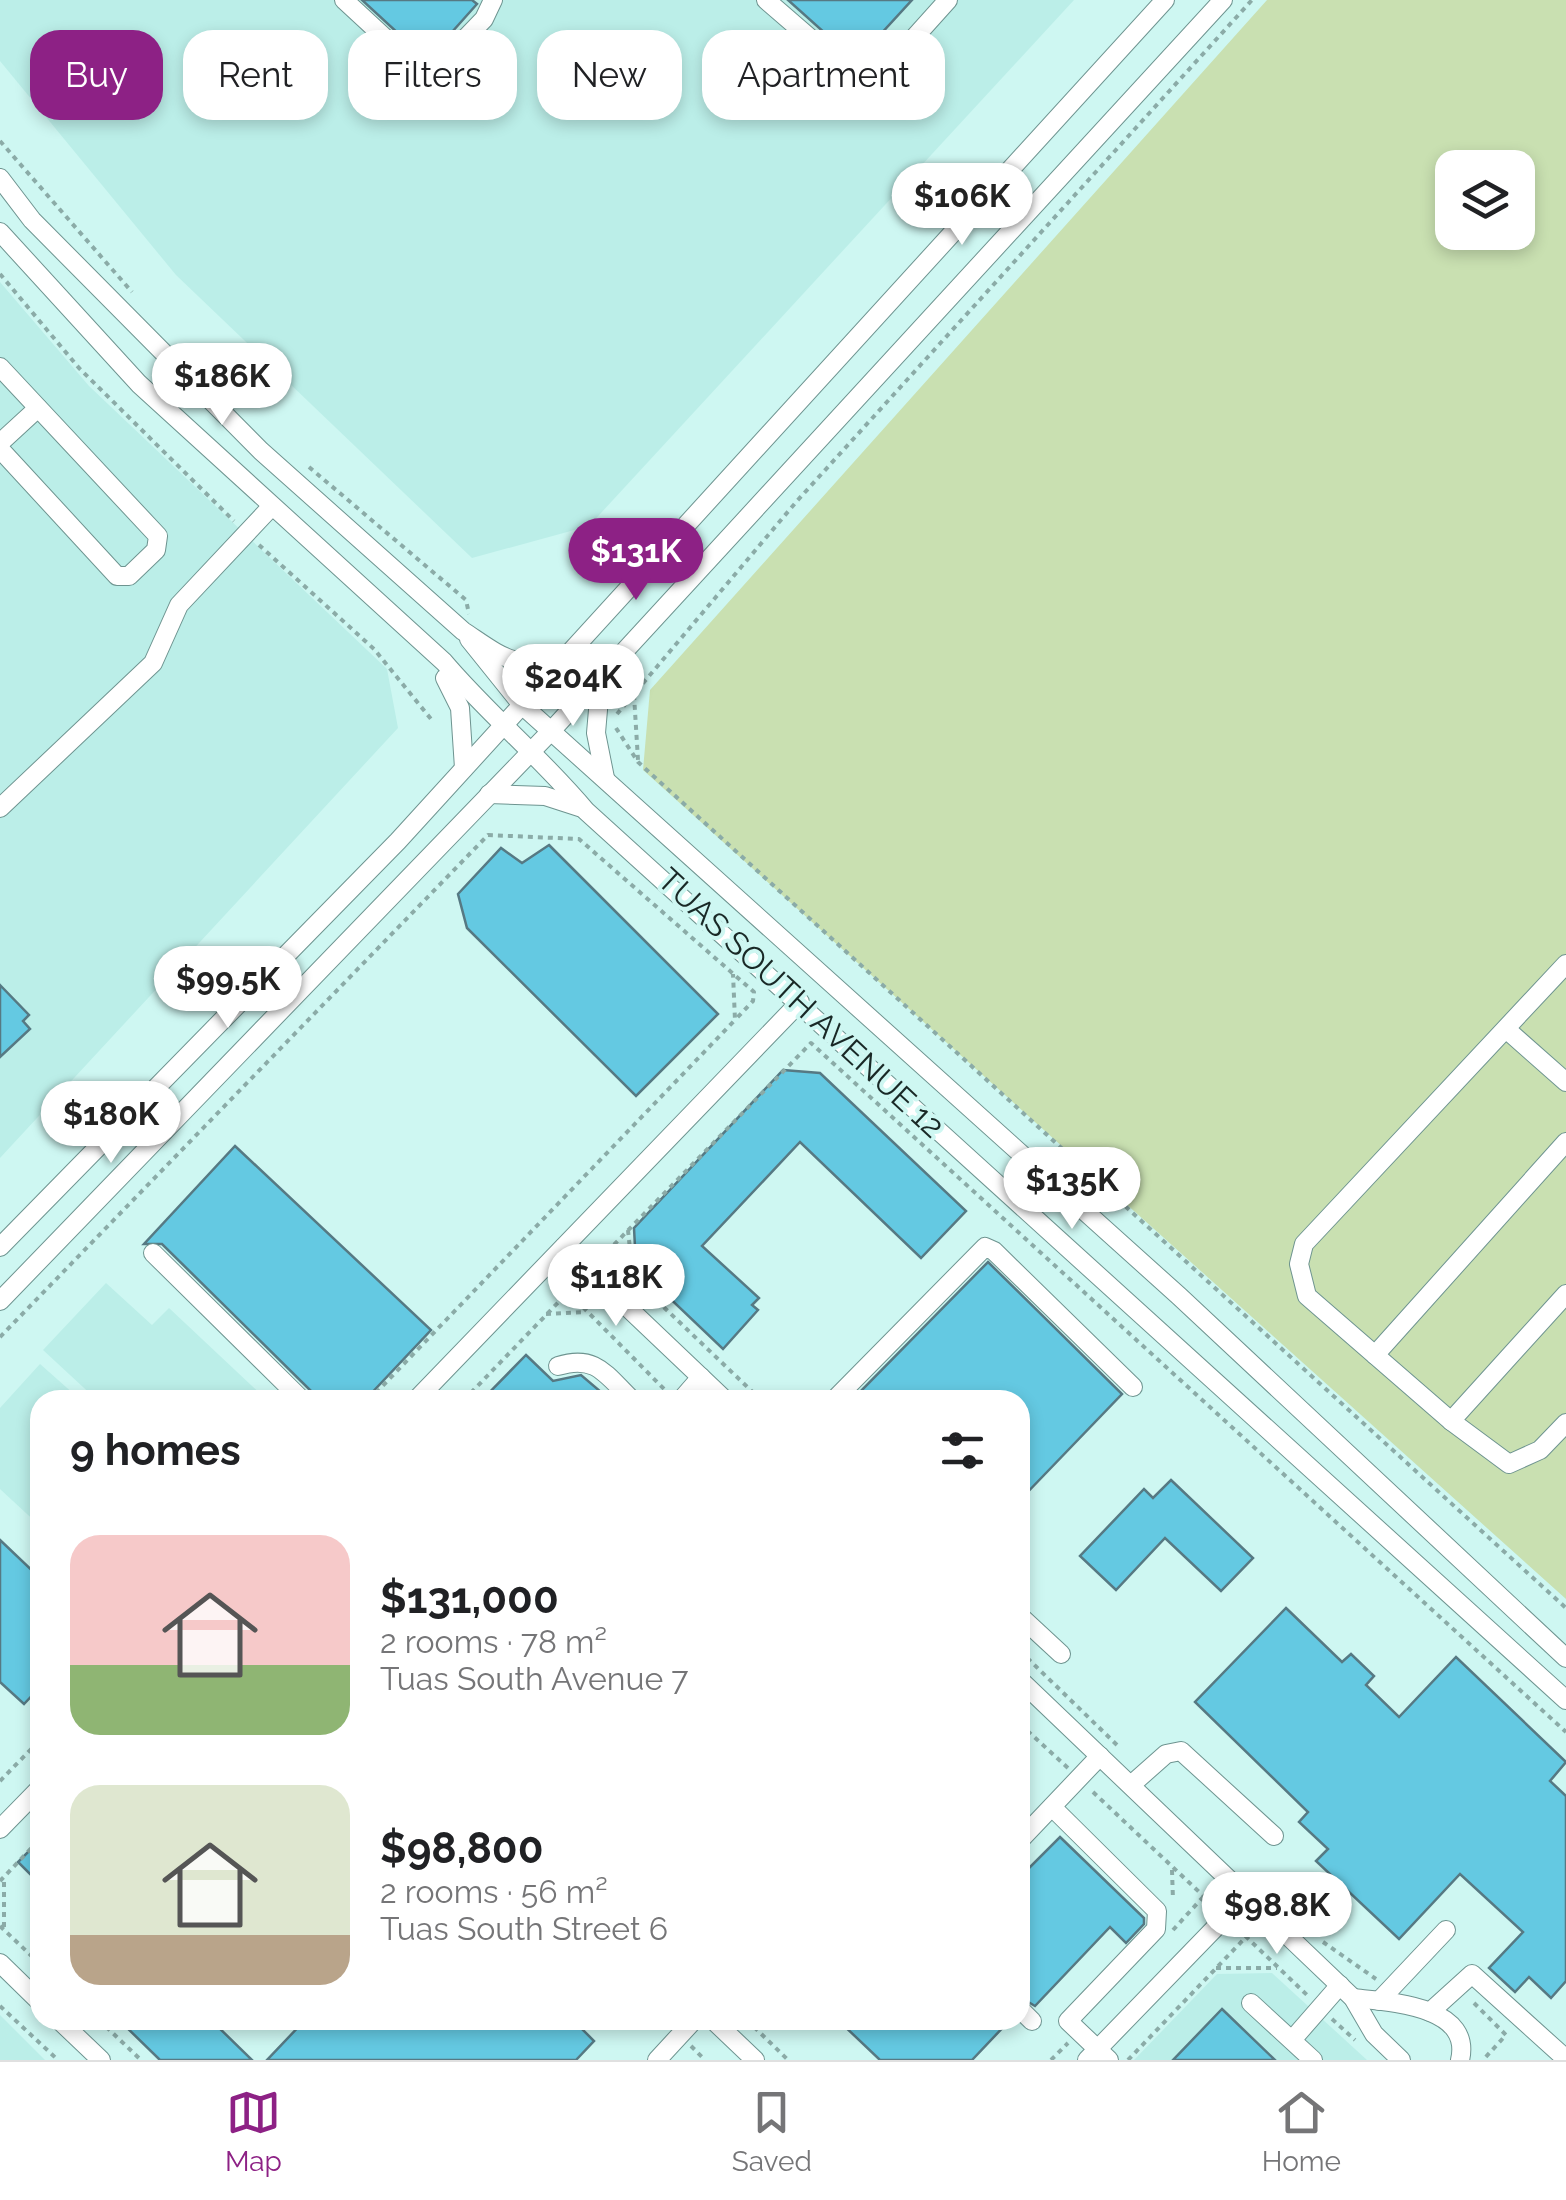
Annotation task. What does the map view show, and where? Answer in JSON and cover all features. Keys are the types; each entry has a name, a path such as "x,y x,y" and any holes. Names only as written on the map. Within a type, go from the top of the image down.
{"street":[{"path":"344,0 424,74 432,74 484,19 494,0"},
{"path":"766,0 862,83 877,79 948,0"},
{"path":"0,1247 504,726 1165,0"},
{"path":"0,1301 552,730 1222,0"},
{"name":"TUAS SOUTH AVENUE 12","path":"0,178 32,220 260,452 467,629 499,682 522,704 1180,1296 1566,1658"},
{"name":"TUAS SOUTH AVENUE 12","path":"0,232 138,384 444,662 586,811 1566,1700"},
{"path":"0,368 38,408 158,536 156,550 129,576 117,576 0,446 38,408"},
{"path":"0,808 153,663 180,605 272,506"},
{"path":"444,662 462,654 467,629 500,656 522,664 544,662 571,651"},
{"path":"420,644 457,694 464,768"},
{"path":"602,675 596,733 604,778"},
{"path":"489,794 546,796 586,811"},
{"path":"1566,964 1304,1244 1299,1264 1307,1296 1452,1421 1509,1464 1540,1450 1566,1423"},
{"path":"426,1390 800,1002"},
{"path":"1506,1029 1566,1082"},
{"path":"1375,1355 1566,1142"},
{"path":"564,1247 714,1390"},
{"path":"844,1390 985,1248 994,1251 1133,1386"},
{"path":"152,1253 292,1390"},
{"path":"1452,1421 1566,1294"},
{"path":"558,1366 579,1359 590,1361 621,1390"},
{"path":"688,1390 701,1378"},
{"path":"1030,1626 1060,1654"},
{"path":"1030,1690 1346,1992 1374,2034 1401,2060"},
{"path":"1131,1785 1166,1754 1181,1751 1274,1836"},
{"path":"1030,1829 1100,1756"},
{"path":"0,1830 30,1798"},
{"path":"1052,1806 1157,1911 1156,1930 1068,2021 1098,2056 1246,1895"},
{"path":"1379,2002 1446,1930"},
{"path":"0,1963 30,1992"},
{"path":"1430,2012 1468,1974 1476,1975 1566,2060"},
{"path":"1292,2040 1320,2007 1346,1992 1430,2012 1447,2022 1460,2040 1460,2060"},
{"path":"1251,2002 1313,2060"},
{"path":"70,2030 101,2060"},
{"path":"657,2060 685,2030"},
{"path":"724,2030 755,2060"}],"path":[{"path":"1252,0 809,488 616,716 616,733 638,762 1566,1608"},
{"path":"0,141 139,300"},
{"path":"0,274 79,368 246,532 374,649 431,719"},
{"path":"295,455 466,600 467,629"},
{"path":"634,695 638,762"},
{"path":"0,1337 488,835 578,840 754,992 753,1001 379,1390"},
{"path":"733,974 735,1020"},
{"path":"474,1390 806,1043 811,1044 1566,1732"},
{"path":"628,1230 633,1278"},
{"path":"606,1252 750,1390"},
{"path":"568,1292 668,1390"},
{"path":"546,1314 588,1312"},
{"path":"1030,1661 1118,1746"},
{"path":"1030,1733 1362,2047"},
{"path":"0,1782 30,1750"},
{"path":"30,1850 2,1879 2,1928 30,1955"},
{"path":"1172,1866 1173,1930"},
{"path":"1310,1932 1374,1979 1399,1980"},
{"path":"1128,2060 1246,1937"},
{"path":"1216,1968 1278,1968"},
{"path":"1456,1985 1506,2035 1483,2060"},
{"path":"0,2006 58,2060"},
{"path":"110,2030 141,2060"},
{"path":"757,2030 788,2060"}],"shaded area":[{"path":"0,0 1074,0 589,526 472,558 176,275 49,120 163,120 163,30 30,30 30,97 0,61"},
{"path":"0,282 89,386 387,669 398,728 0,1158"},
{"path":"106,1283 152,1325 169,1308 256,1390 86,1390 43,1350"},
{"path":"40,1364 69,1390 30,1390 30,1517 0,1489 0,1408"},
{"path":"1272,1973 1367,2060 1134,2060 1217,1974"},
{"path":"0,2015 45,2060 0,2060"}],"green space":[{"path":"1267,0 1566,0 1566,1599 643,770 650,690"}],"building":[{"path":"362,0 472,0 477,4 454,30 394,30"},
{"path":"788,0 912,0 884,30 821,30"},
{"path":"549,845 718,1014 636,1096 467,928 458,894 501,848 522,863"},
{"path":"0,985 29,1015 23,1021 30,1029 0,1057"},
{"path":"783,1070 820,1073 966,1211 921,1258 800,1142 702,1246 759,1298 752,1305 758,1310 723,1349 636,1266 634,1228"},
{"path":"235,1146 431,1330 374,1390 310,1390 162,1244 144,1244"},
{"path":"988,1262 1122,1394 1030,1490 1030,1390 862,1390"},
{"path":"526,1355 553,1381 581,1375 599,1390 492,1390"},
{"path":"1171,1480 1253,1558 1221,1591 1165,1538 1116,1590 1080,1556 1144,1489 1153,1498"},
{"path":"0,1540 30,1568 30,1698 24,1704 0,1682"},
{"path":"1286,1608 1342,1662 1351,1654 1374,1676 1366,1685 1399,1717 1456,1657 1566,1762 1550,1781 1566,1796 1566,1981 1551,1998 1529,1977 1515,1992 1489,1968 1523,1932 1460,1874 1399,1939 1316,1861 1328,1849 1299,1822 1308,1812 1195,1702"},
{"path":"1060,1837 1144,1918 1144,1924 1126,1943 1110,1927 1035,2006 1030,2003 1030,1867"},
{"path":"30,1850 30,1874 18,1862"},
{"path":"1222,2009 1275,2060 1173,2060"},
{"path":"129,2030 221,2030 252,2060 160,2060"},
{"path":"296,2030 583,2030 594,2041 576,2060 267,2060"},
{"path":"848,2030 1000,2030 972,2060 880,2060"}]}
